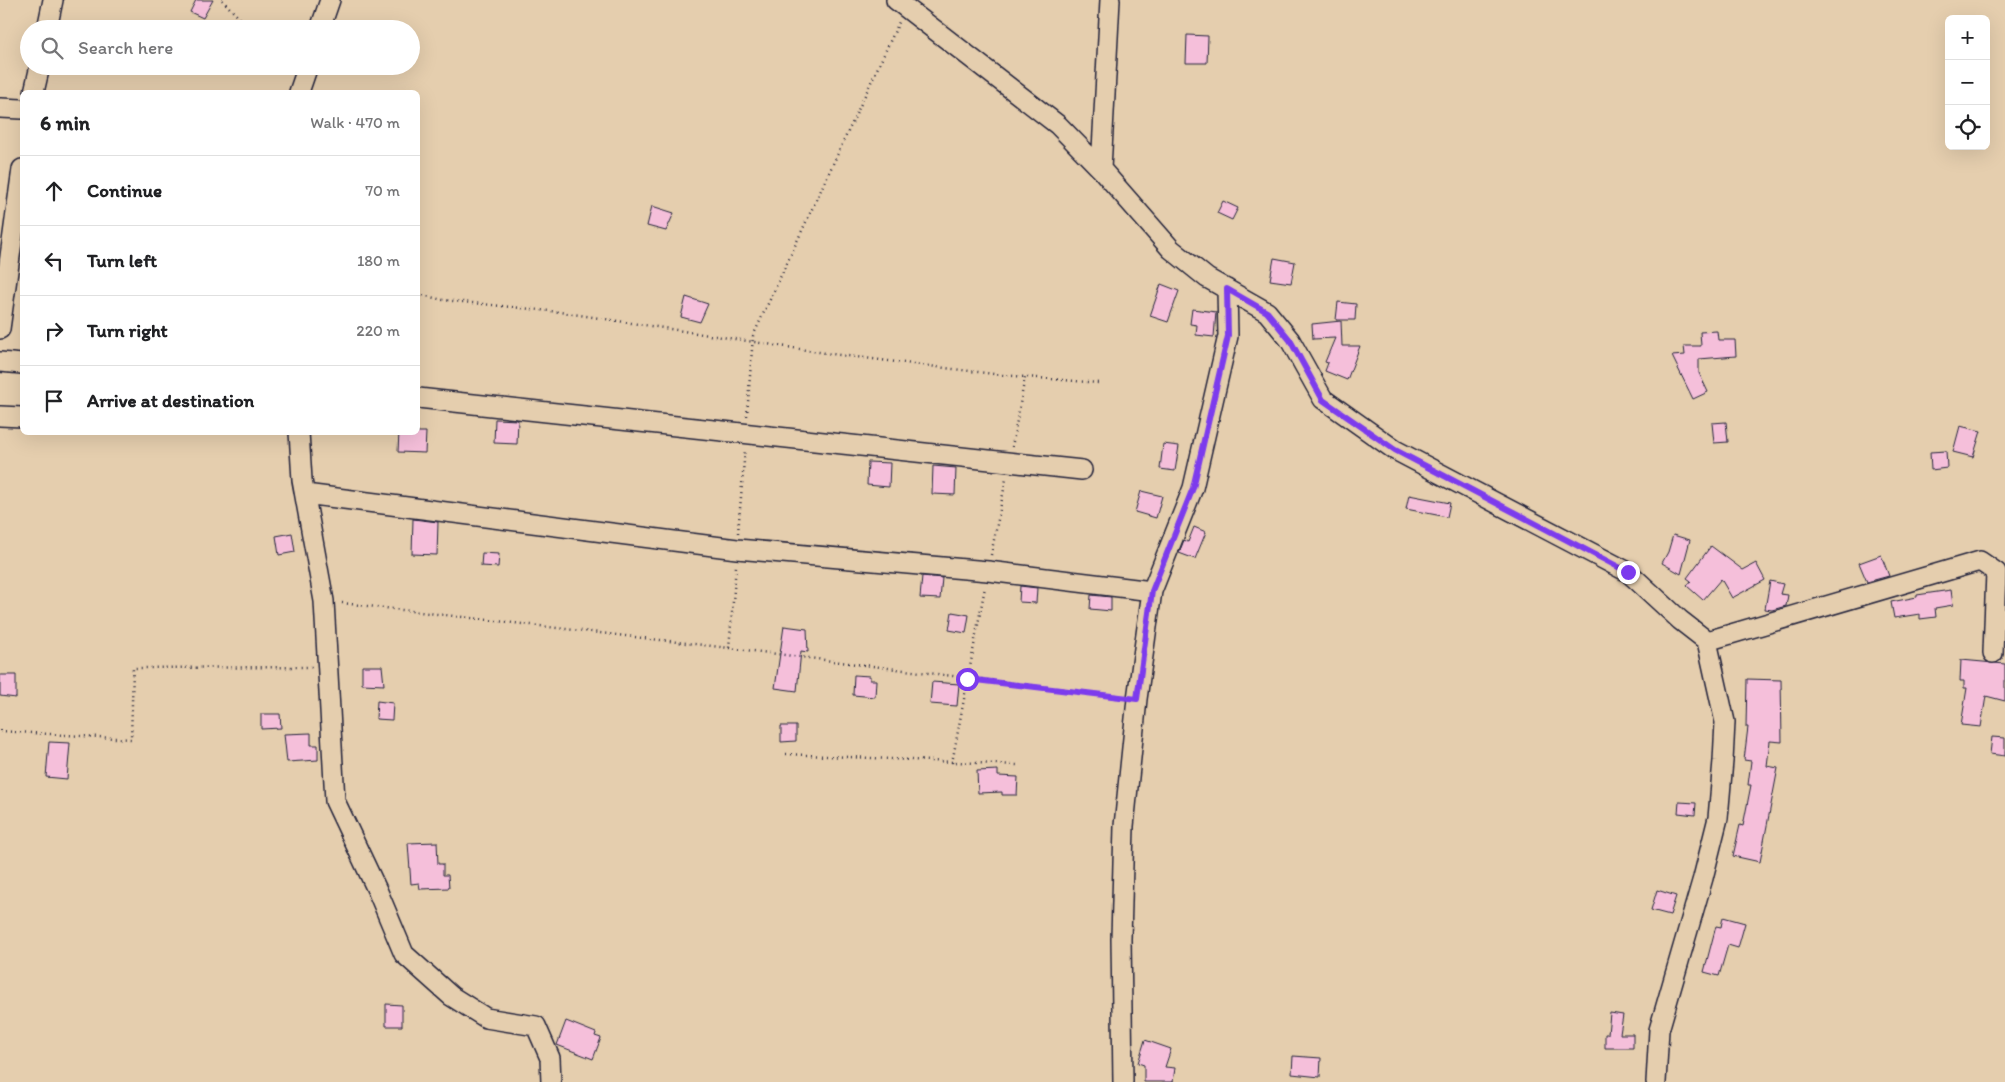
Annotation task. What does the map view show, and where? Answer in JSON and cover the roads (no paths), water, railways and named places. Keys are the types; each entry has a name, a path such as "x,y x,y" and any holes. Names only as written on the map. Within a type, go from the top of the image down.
{"street":[{"path":"49,20 53,0"},
{"path":"323,20 330,0"},
{"path":"896,0 1058,125 1101,169 1170,249 1207,278 1267,312 1290,340 1323,400 1395,450 1628,572 1680,620 1707,640 1725,722 1718,818 1703,878 1659,1030 1656,1082"},
{"path":"1101,169 1110,0"},
{"path":"34,90 38,75"},
{"path":"300,90 305,75"},
{"path":"0,108 20,108"},
{"path":"0,329 20,184"},
{"path":"1123,1082 1121,939 1124,826 1137,699 1152,591 1193,488 1228,336 1227,289"},
{"path":"0,362 20,364"},
{"path":"420,398 1082,470"},
{"path":"0,416 20,417"},
{"path":"299,435 305,494 324,601 335,800 378,892 404,954 451,996 486,1018 536,1026 550,1058 551,1082"},
{"path":"305,494 737,549 988,571 1152,591"},
{"path":"1707,640 1980,562 1996,572 1993,653"}]}
